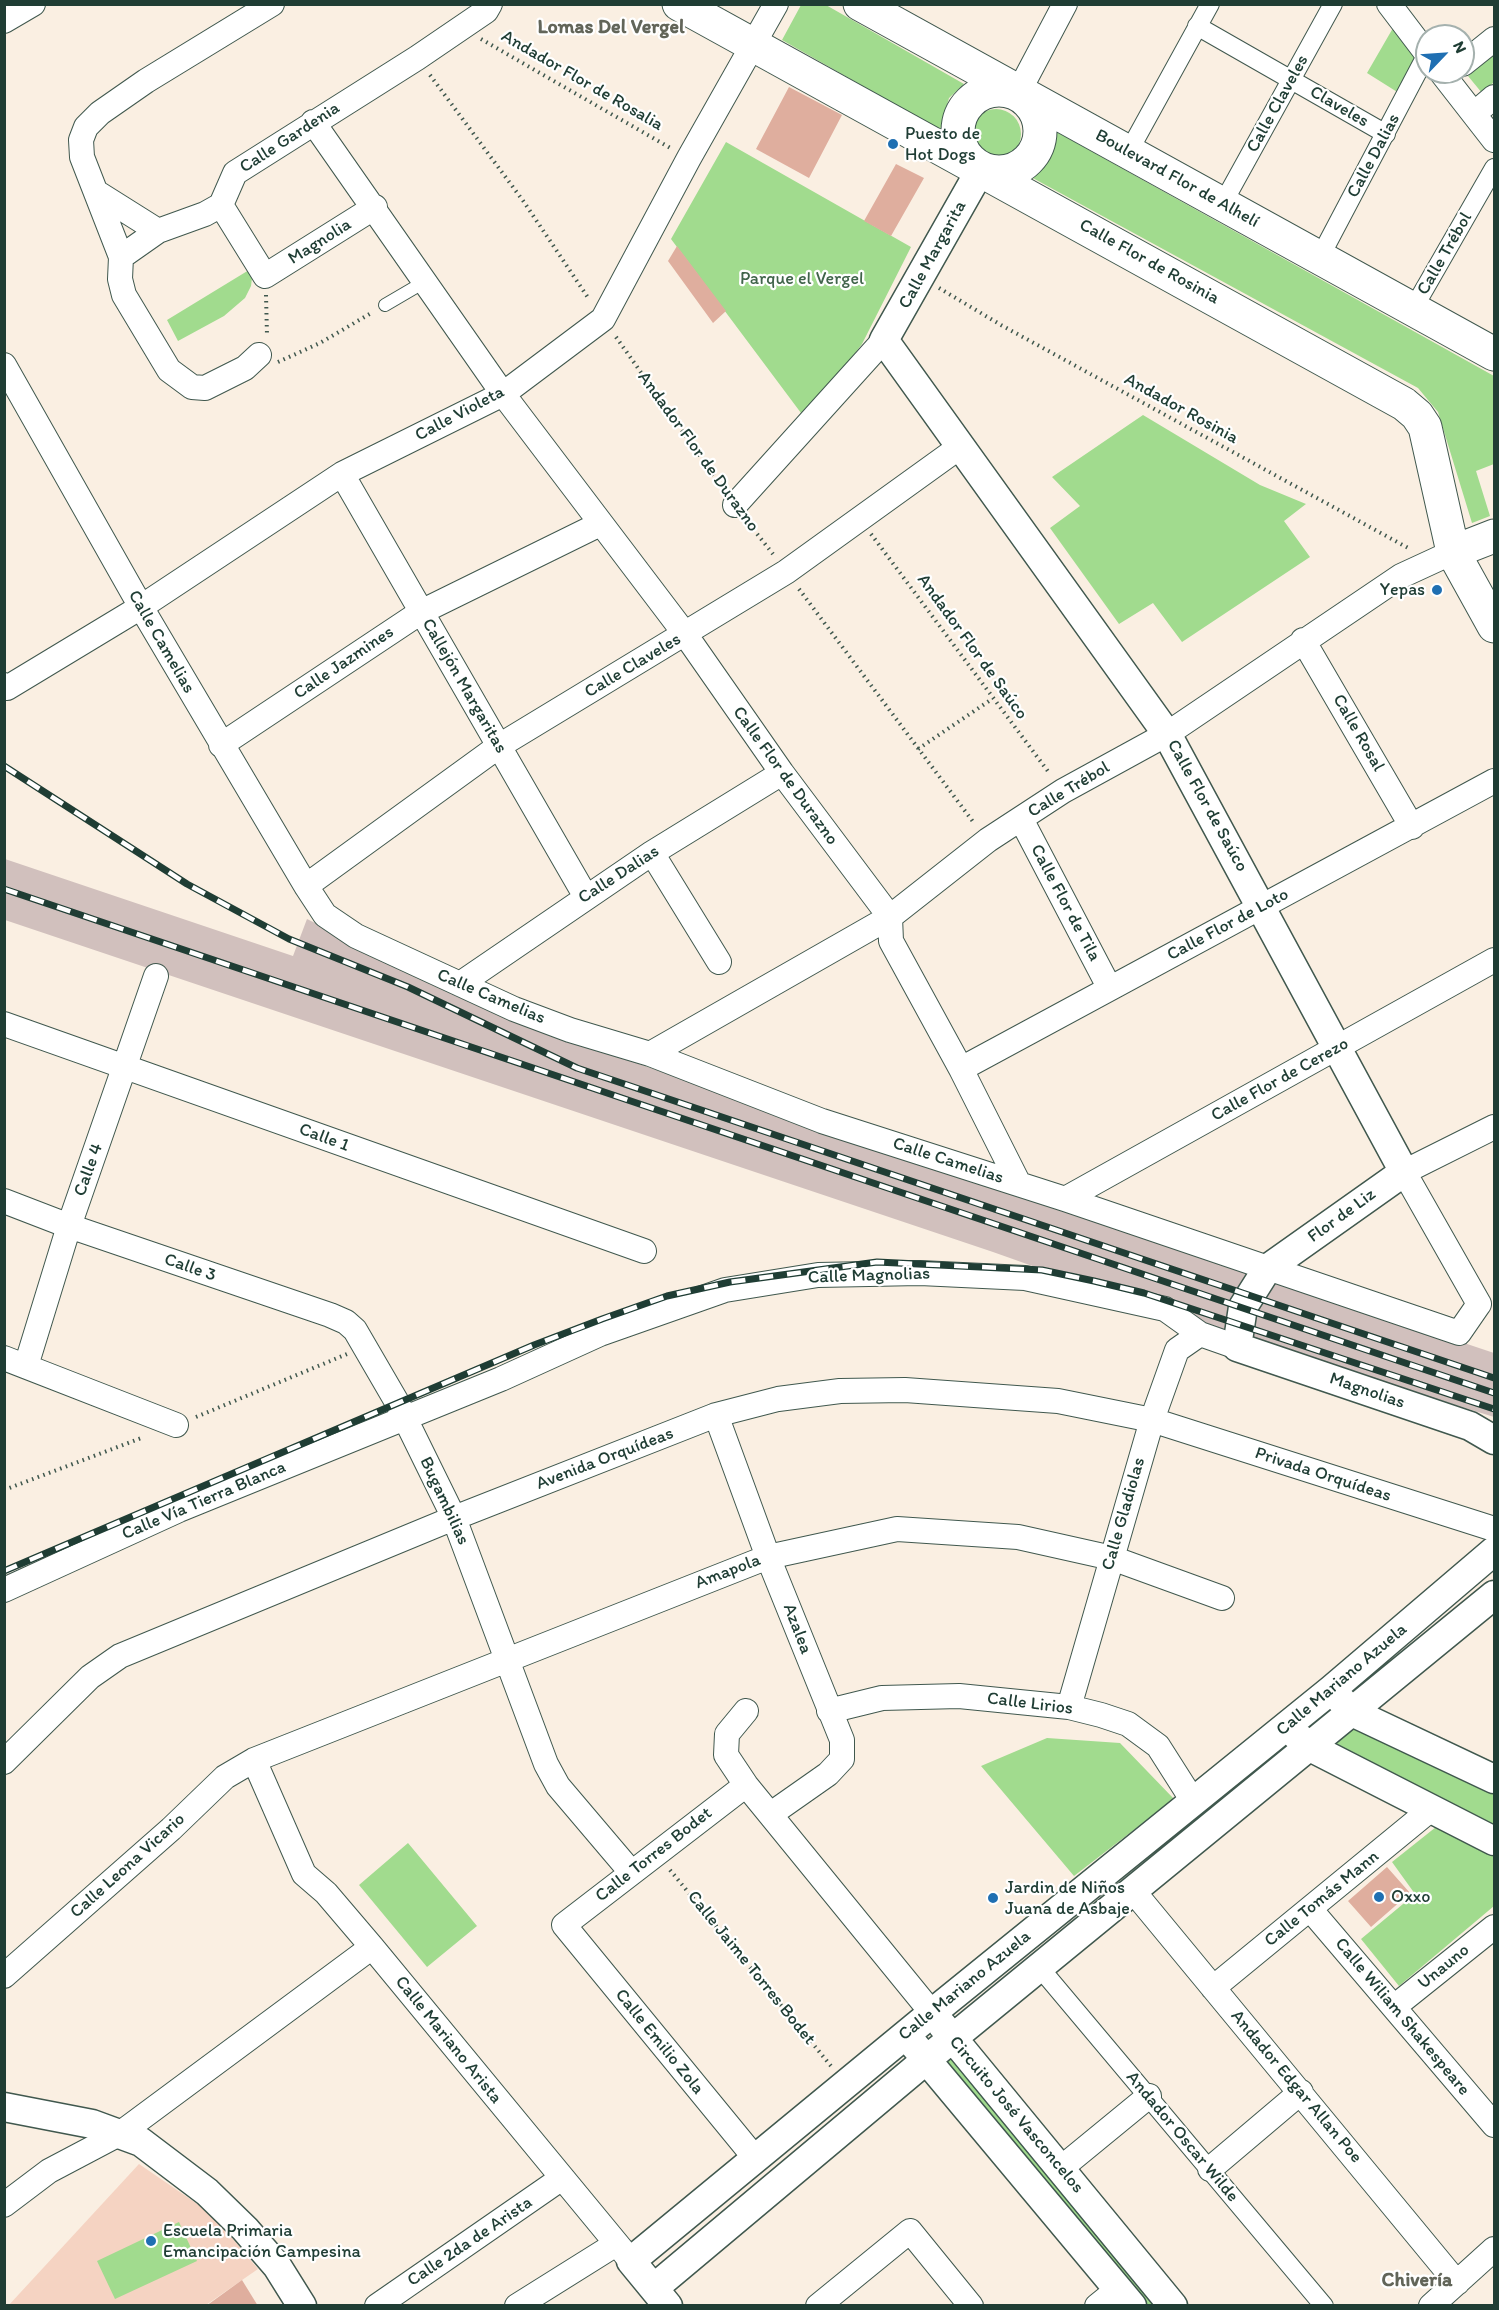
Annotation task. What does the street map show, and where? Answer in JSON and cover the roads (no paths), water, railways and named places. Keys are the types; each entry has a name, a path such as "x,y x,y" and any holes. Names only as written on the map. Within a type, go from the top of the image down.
{"main road":[{"name":"Calle Flor de Rosinia","path":"679,4 1404,404 1417,415 1425,427 1442,557 1494,626"},
{"name":"Boulevard Flor de Alhelí","path":"860,4 1494,354"},
{"path":"1004,90 1018,93 1036,112 1040,126 1039,139 1034,152 1016,168 1004,172 981,169 962,150 958,138 958,125 962,112 969,102 985,92 1004,90"},
{"name":"Calle Trébol","path":"1442,557 1494,536"}],"street":[{"path":"4,21 33,4"},
{"path":"252,362 206,388 192,387 169,370 124,295 120,279 121,257 81,157 81,140 86,127 100,113 146,81 272,4"},
{"name":"Calle Gardenia","path":"221,205 235,173 417,58 462,27 490,4"},
{"name":"Calle Violeta","path":"6,686 141,607 342,474 503,394 603,319 688,158 776,4"},
{"path":"1018,93 1065,4"},
{"path":"1129,151 1210,4"},
{"name":"Calle Claveles","path":"1223,203 1333,4"},
{"path":"1389,4 1415,38"},
{"name":"Claveles","path":"1197,26 1386,134"},
{"path":"1475,53 1494,39"},
{"name":"Calle Dalias","path":"1320,257 1415,77"},
{"path":"1458,84 1474,114 1494,140"},
{"path":"1474,114 1494,97"},
{"path":"313,122 375,207 503,394"},
{"name":"Calle Trébol","path":"1413,309 1494,168"},
{"name":"Calle Margarita","path":"884,340 981,169"},
{"path":"96,192 158,231"},
{"path":"121,257 158,231 221,205"},
{"name":"Magnolia","path":"221,205 265,276 375,207"},
{"path":"735,504 884,340"},
{"name":"Calle Flor de Saúco","path":"884,340 1167,734 1404,1172 1487,1302"},
{"name":"Calle Camelias","path":"4,365 141,607 306,886 325,915 356,936 514,1009 570,1030 650,1054 822,1121 1065,1199 1459,1333 1487,1302"},
{"name":"Calle Flor de Durazno","path":"503,394 685,634 782,773 890,917 891,941 961,1069 1019,1184"},
{"name":"Calle Claveles","path":"306,886 499,746 786,572 961,446"},
{"name":"Callejón Margaritas","path":"342,474 586,897"},
{"name":"Calle Jazmines","path":"221,745 421,612 600,524"},
{"name":"Calle Trébol","path":"650,1054 890,917 988,840 1063,791 1167,734 1401,576 1442,557"},
{"name":"Calle Rosal","path":"1303,640 1412,826"},
{"name":"Calle Dalias","path":"460,984 652,852 782,773"},
{"name":"Calle Flor de Loto","path":"961,1069 1494,781"},
{"name":"Calle Flor de Tila","path":"1021,819 1109,987"},
{"path":"652,852 718,962"},
{"name":"Calle Flor de Cerezo","path":"1065,1199 1494,960"},
{"name":"Calle 4","path":"15,1362 69,1227 156,976"},
{"name":"Calle 1","path":"4,1024 644,1251"},
{"name":"Flor de Liz","path":"1237,1347 1243,1307 1267,1269 1404,1172 1494,1127"},
{"name":"Calle 3","path":"4,1201 69,1227 346,1322 365,1346"},
{"name":"Calle Magnolias","path":"404,1417 501,1379 600,1335 725,1290 818,1275 920,1273 1025,1278 1165,1309 1200,1334 1237,1347"},
{"name":"Calle Gladiolas","path":"1069,1707 1152,1420 1177,1350 1200,1334"},
{"name":"Bugambilias","path":"365,1346 404,1417 454,1518 509,1661"},
{"name":"Magnolias","path":"1237,1347 1470,1426 1494,1440"},
{"path":"15,1362 176,1425"},
{"name":"Avenida Orquídeas","path":"4,1762 90,1677 120,1656 454,1518 716,1415 778,1399 840,1391 905,1390 1058,1401 1152,1420"},
{"name":"Azalea","path":"716,1415 768,1557 842,1740 842,1759 828,1774 771,1814"},
{"name":"Calle Vía Tierra Blanca","path":"4,1590 179,1510 404,1417"},
{"name":"Privada Orquídeas","path":"1152,1420 1494,1529"},
{"name":"Amapola","path":"254,1760 509,1661 647,1602 768,1557 897,1529 1018,1537 1112,1558 1222,1598"},
{"name":"Calle Mariano Azuela","path":"623,2253 755,2158 1286,1727 1494,1551"},
{"name":"Calle Mariano Azuela","path":"661,2297 926,2060 1134,1892 1494,1594"},
{"path":"509,1661 546,1764 558,1786 631,1872"},
{"path":"1331,1690 1352,1712 1494,1779"},
{"name":"Calle Lirios","path":"829,1711 882,1698 959,1695 1069,1707 1128,1724 1158,1746 1193,1801"},
{"name":"Circuito José Vasconcelos","path":"746,1711 727,1734 726,1755 746,1785 1173,2306"},
{"path":"1286,1727 1310,1747 1494,1841"},
{"name":"Calle Mariano Arista","path":"254,1760 304,1874 326,1893 372,1947 661,2297"},
{"name":"Calle Leona Vicario","path":"4,1976 171,1829 225,1778 254,1760"},
{"name":"Calle Torres Bodet","path":"564,1925 746,1785"},
{"name":"Calle Tomás Mann","path":"1213,1988 1430,1810"},
{"name":"Andador Edgar Allan Poe","path":"1134,1892 1457,2283"},
{"name":"Calle Wiliam Shakespeare","path":"1310,1909 1494,2125"},
{"name":"Calle Emilio Zola","path":"564,1925 755,2158"},
{"name":"Unauno","path":"1394,2007 1494,1927"},
{"path":"4,2205 49,2171 121,2133 372,1947"},
{"name":"Andador Oscar Wilde","path":"1041,1968 1324,2306"},
{"name":"Circuito José Vasconcelos","path":"906,2035 1116,2300"},
{"path":"1210,2169 1300,2092"},
{"path":"1060,2169 1149,2096"},
{"path":"4,2107 121,2133 141,2142 207,2192 245,2229 277,2266 302,2306"},
{"name":"Calle 2da de Arista","path":"377,2306 562,2178"},
{"path":"830,2302 909,2231 971,2306"},
{"path":"1431,2306 1494,2249"},
{"path":"517,2306 623,2253"}],"lane":[{"path":"385,305 426,281"}],"railway":[{"path":"4,766 187,884 289,939 408,987 577,1068 1494,1378"},
{"path":"4,889 1494,1393"},
{"path":"4,1571 534,1345 602,1319 667,1296 730,1282 877,1262 1042,1270 1094,1281 1144,1293 1494,1409"}],"place":[{"name":"Puesto de Hot Dogs","path":"893,144"},
{"name":"Yepas","path":"1437,590"},
{"name":"Oxxo","path":"1379,1897"},
{"name":"Jardin de Niños Juana de Asbaje","path":"993,1898"},
{"name":"Escuela Primaria Emancipación Campesina","path":"151,2241"}],"district":[{"name":"Lomas Del Vergel","path":"611,28"},
{"name":"Chivería","path":"1417,2281"}],"park label":[{"name":"Parque el Vergel","path":"802,279"}]}
